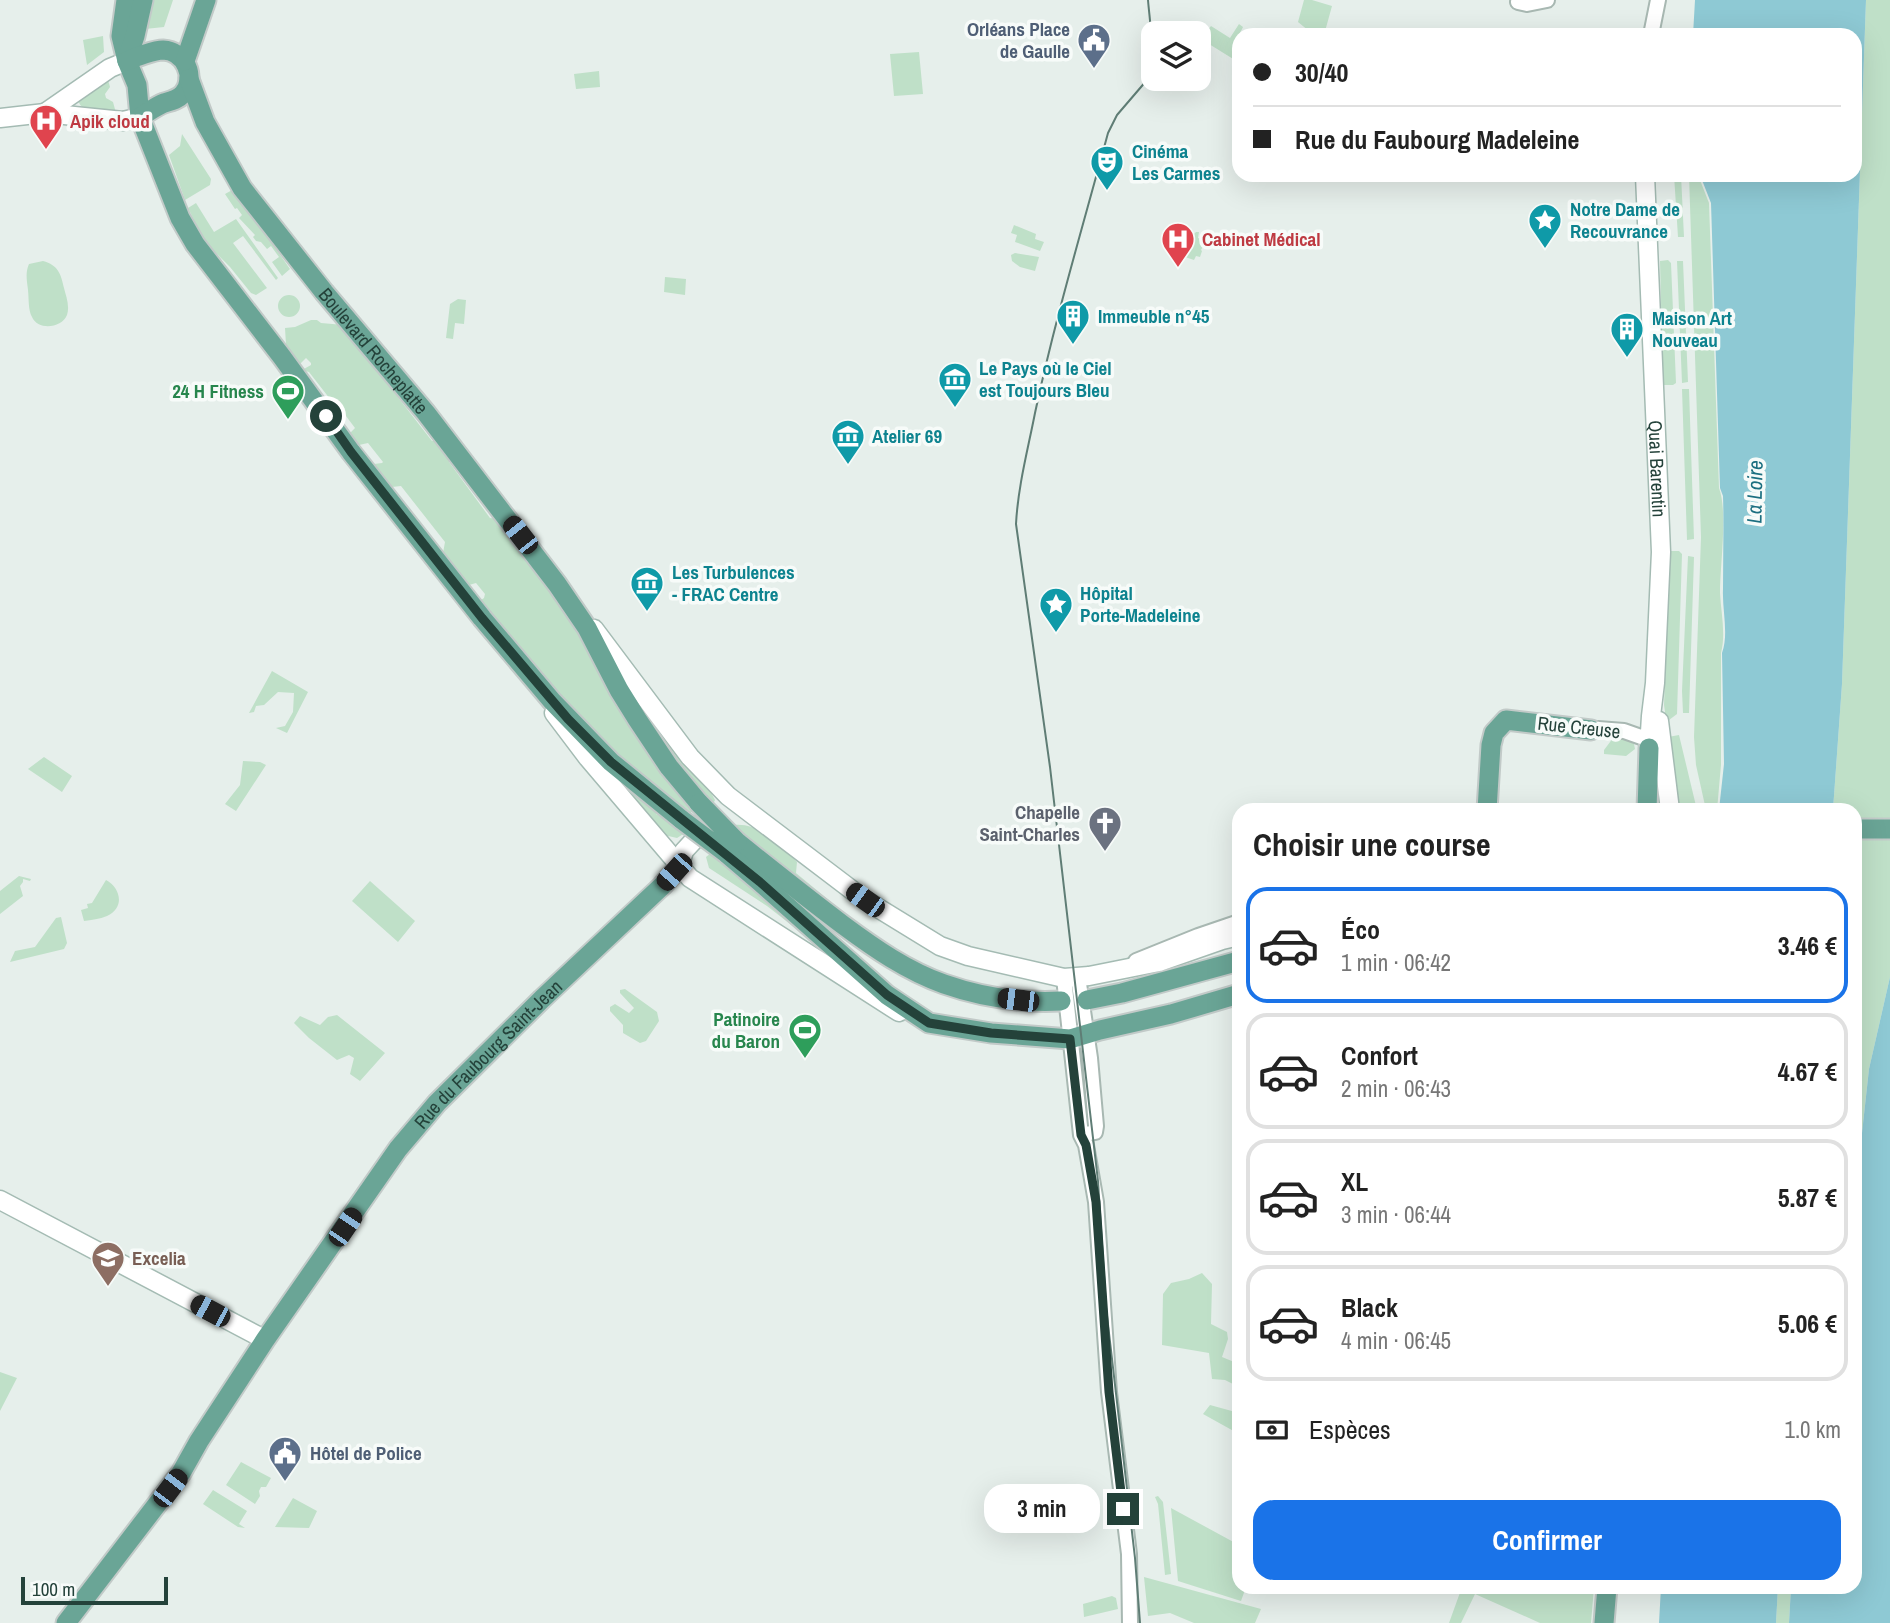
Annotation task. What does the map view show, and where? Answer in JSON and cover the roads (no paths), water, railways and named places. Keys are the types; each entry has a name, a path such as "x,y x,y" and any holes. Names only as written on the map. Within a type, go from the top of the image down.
{"main road":[{"path":"126,0 121,36 127,61 141,92 149,99 163,103 198,104"},
{"path":"127,61 143,0"},
{"path":"144,126 163,103 180,97 187,87 187,70 206,0"},
{"path":"45,113 110,68 156,51 173,52 187,70"},
{"path":"147,55 137,70 144,126 180,218 195,244 351,452 588,758 690,878 885,1004 916,1020 929,1023 991,1033 1078,1037 1171,1014 1232,995"},
{"name":"Boulevard Rocheplatte","path":"187,70 198,104 242,188 324,292 426,413 690,757 734,801 865,900 930,941 968,956 1071,978"},
{"path":"73,94 77,117"},
{"path":"0,118 45,113 126,121 144,126"},
{"name":"Quai Barentin","path":"1645,182 1661,552 1648,803"},
{"name":"Boulevard Rocheplatte","path":"557,584 587,628 619,691 637,719 669,767 731,848"},
{"path":"482,618 568,719 611,762 682,820 731,848 904,966 943,984 980,995 1061,1006 1022,1011 993,1008 931,991 886,968 760,882"},
{"name":"Rue Creuse","path":"1487,803 1491,745 1494,733 1506,720 1595,729"},
{"name":"Quai Barentin","path":"1653,736 1668,803"},
{"path":"723,818 734,801"},
{"path":"1862,829 1890,829"},
{"path":"1862,838 1890,838"},
{"name":"Rue du Faubourg Saint-Jean","path":"188,1463 199,1441 264,1345 311,1284 322,1261 391,1158 437,1103 542,999 680,867 694,859 700,842"},
{"path":"731,848 760,882 887,995 929,1023"},
{"path":"1071,978 1159,962 1232,938"},
{"path":"1173,979 1232,950"},
{"path":"1232,963 1088,1004 1123,1002 1232,973"},
{"path":"1150,1018 1232,989"},
{"path":"0,1200 264,1345"},
{"name":"Rue du Faubourg Saint-Jean","path":"66,1623 188,1463 206,1444 264,1345"},
{"path":"1605,1623 1607,1594"},
{"path":"1613,1623 1615,1594"}],"street":[{"path":"1523,0 1518,2 1527,4 1547,0"},
{"path":"1649,28 1650,0"},
{"path":"1651,28 1658,0"},
{"name":"Rue Creuse","path":"1595,729 1624,731 1641,737 1653,736"},
{"path":"1116,969 1232,924"},
{"path":"1071,978 1078,1037 1083,1140 1096,1202 1110,1404 1129,1555 1130,1623"}],"water":[{"path":"1695,0 1866,0 1862,114 1862,28 1693,28"},
{"name":"La Loire","path":"1703,182 1860,182 1842,684 1834,803 1720,803 1724,764 1722,653 1725,630 1723,496 1720,488 1711,203"},
{"path":"1890,977 1890,1623 1789,1623 1791,1594 1862,1594 1862,1133 1869,1069"},
{"path":"1661,1594 1778,1594 1776,1623 1659,1623"}],"tram line":[{"path":"1140,1623 1106,1307 1098,1181 1050,767 1016,524 1021,482 1043,378 1108,133 1117,115 1147,80 1150,71 1152,40 1148,0"}],"place":[{"name":"Orléans Place de Gaulle","path":"1094,70"},
{"name":"Apik cloud","path":"46,151"},
{"name":"Cinéma Les Carmes","path":"1107,192"},
{"name":"Notre Dame de Recouvrance","path":"1545,250"},
{"name":"Cabinet Médical","path":"1178,269"},
{"name":"Immeuble n°45","path":"1073,346"},
{"name":"Maison Art Nouveau","path":"1627,359"},
{"name":"Le Pays où le Ciel est Toujours Bleu","path":"955,409"},
{"name":"24 H Fitness","path":"288,421"},
{"name":"Atelier 69","path":"848,466"},
{"name":"Les Turbulences - FRAC Centre","path":"647,613"},
{"name":"Hôpital Porte-Madeleine","path":"1056,634"},
{"name":"Chapelle Saint-Charles","path":"1105,853"},
{"name":"Patinoire du Baron","path":"805,1060"},
{"name":"Excelia","path":"108,1288"},
{"name":"Hôtel de Police","path":"285,1483"}]}
